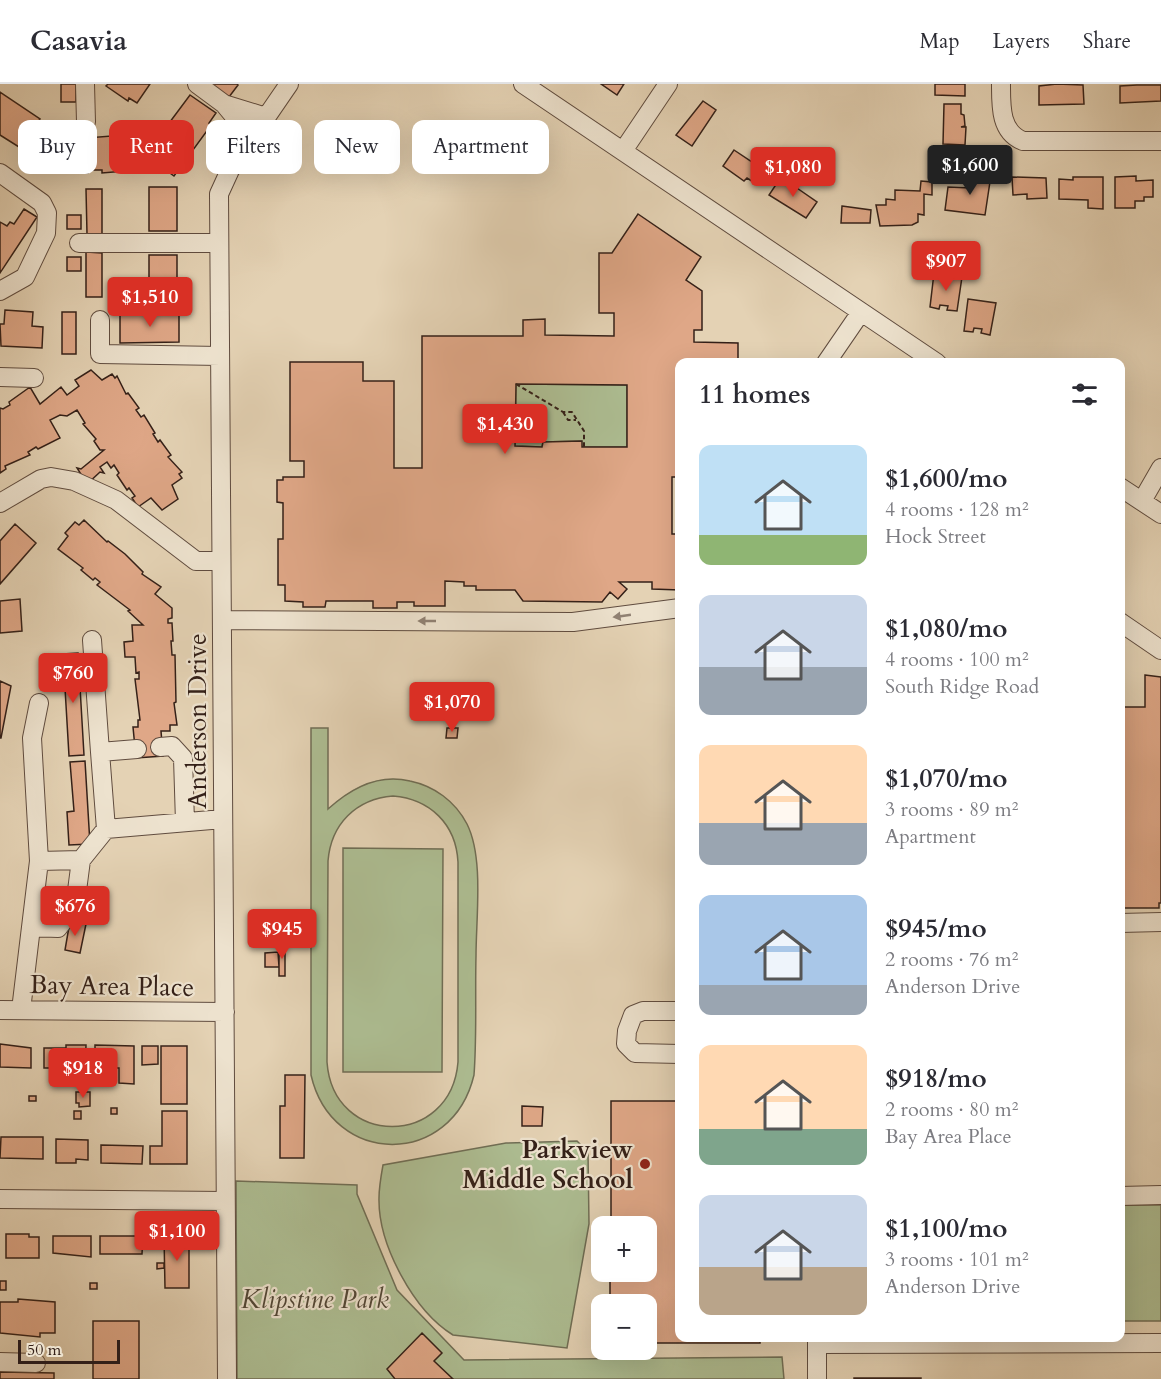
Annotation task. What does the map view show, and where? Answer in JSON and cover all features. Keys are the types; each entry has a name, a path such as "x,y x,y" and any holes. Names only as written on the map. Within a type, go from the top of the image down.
{"street":[{"path":"85,84 86,120"},
{"path":"197,84 224,104 237,120"},
{"name":"Anderson Drive","path":"264,120 289,84"},
{"path":"524,84 930,358"},
{"path":"623,151 668,84"},
{"path":"1001,84 1003,116 1010,133 1023,141 1161,141"},
{"path":"224,104 266,117"},
{"path":"0,173 42,203 46,213 46,233 25,277 0,291"},
{"name":"Anderson Drive","path":"226,1379 219,194 229,174"},
{"path":"78,243 219,243"},
{"path":"829,358 861,312"},
{"path":"100,320 100,354 220,356"},
{"path":"0,376 34,378"},
{"path":"1161,468 1128,497 1161,514"},
{"path":"0,503 41,479 51,477 74,481 116,500 196,561 221,561"},
{"path":"222,620 573,622 675,609"},
{"path":"1125,625 1161,650"},
{"path":"31,927 58,928 75,906 81,860 106,830 92,640"},
{"path":"21,1011 39,861 32,738 39,703"},
{"path":"160,747 172,746 183,758 185,822"},
{"path":"100,752 137,749"},
{"path":"106,830 223,819"},
{"path":"39,861 81,860"},
{"path":"1125,922 1161,922"},
{"name":"Bay Area Place","path":"0,1010 225,1012"},
{"path":"675,1011 643,1011 633,1015 627,1031 626,1044 635,1053 675,1054"},
{"path":"1125,1196 1161,1196"},
{"path":"0,1199 225,1201"},
{"path":"817,1342 817,1379"},
{"path":"1114,1342 1161,1343"},
{"path":"0,1362 36,1363"}],"path":[{"path":"516,384 563,412 568,420 576,420"},
{"path":"563,412 572,412 584,430 584,447"}],"green space":[{"path":"516,384 627,385 627,447 582,447 581,441 543,442 542,447 515,446"},
{"path":"311,728 328,728 328,809 346,795 366,784 398,779 419,783 443,796 456,808 467,824 476,853 478,888 475,1060 474,1075 462,1105 442,1127 418,1140 392,1144 366,1140 342,1127 323,1105 311,1075","holes":["393,796 418,802 439,816 452,836 456,848 458,862 458,1062 451,1090 435,1110 415,1122 392,1126 369,1122 349,1110 334,1090 327,1062 328,861 330,848 340,825 357,808 380,798"]},
{"path":"343,848 443,849 442,1072 343,1072"},
{"path":"577,1141 588,1152 589,1224 567,1348 453,1335 425,1310 401,1275 392,1256 380,1216 379,1194 383,1165 506,1143"},
{"name":"Klipstine Park","path":"236,1181 357,1185 357,1194 397,1290 464,1360 657,1360 657,1358 782,1357 784,1379 237,1379"},
{"path":"1125,1205 1161,1205 1161,1321 1125,1321"}],"building":[{"path":"61,84 76,84 76,102 61,102"},
{"path":"108,84 150,84 137,103 129,98 128,101 106,86"},
{"path":"210,84 237,84 238,85 229,97"},
{"path":"601,84 624,84 617,95"},
{"path":"935,84 965,84 965,96 935,95"},
{"path":"1083,85 1084,104 1039,105 1039,86"},
{"path":"1161,85 1161,101 1120,103 1120,86"},
{"path":"0,92 40,119 18,120 18,146 0,135"},
{"path":"190,95 216,113 211,120 206,120 206,132 194,149 194,120 171,120"},
{"path":"703,101 716,110 692,146 676,135"},
{"path":"944,104 961,104 965,126 961,127 966,127 965,145 943,144"},
{"path":"109,136 109,172 102,173 102,170 97,170 97,137"},
{"path":"734,150 767,172 758,185 747,178 744,181 723,166"},
{"path":"819,162 828,163 827,170 818,169"},
{"path":"973,173 991,175 985,215 945,210 948,187 971,188"},
{"path":"1136,176 1136,181 1153,180 1153,197 1144,197 1144,201 1135,201 1135,208 1115,208 1115,177"},
{"path":"781,177 817,202 806,218 769,195"},
{"path":"1012,177 1046,178 1047,198 1027,199 1027,194 1013,195"},
{"path":"1073,177 1103,177 1103,209 1088,208 1088,200 1059,199 1059,179 1073,180"},
{"path":"921,181 932,182 932,195 924,194 924,215 918,214 918,222 912,225 880,226 876,205 886,205 886,199 895,200 895,190 920,191"},
{"path":"149,187 177,187 177,231 149,231"},
{"path":"86,189 102,189 102,234 87,234"},
{"path":"842,206 871,210 870,223 841,223"},
{"path":"24,209 37,217 0,273 0,222 7,226 10,222 14,224"},
{"path":"638,214 701,257 686,280 702,291 702,330 694,330 694,342 738,343 738,358 675,358 675,477 672,477 672,534 675,534 675,590 652,589 652,582 619,582 627,589 618,599 610,592 602,602 523,601 515,590 476,590 476,586 464,586 464,582 445,581 445,606 414,606 414,602 397,602 397,608 373,608 373,601 326,601 325,607 303,607 303,602 285,601 285,585 278,585 278,539 283,539 283,503 277,502 277,480 283,480 283,477 304,477 304,461 290,461 290,362 363,362 363,381 394,381 394,468 422,468 422,336 523,336 523,320 545,319 545,335 614,336 614,313 599,313 599,253 612,253","holes":["516,384 627,385 627,447 582,447 582,441 543,442 542,447 515,446"]},
{"path":"67,215 81,215 81,229 67,229"},
{"path":"938,248 950,250 948,267 936,265"},
{"path":"86,252 102,253 102,297 86,297"},
{"path":"149,255 177,255 177,299 149,299"},
{"path":"67,257 81,257 81,271 67,271"},
{"path":"934,273 962,277 957,311 947,310 948,306 940,305 939,309 930,307"},
{"path":"968,299 996,303 990,335 981,333 982,329 974,328 973,332 964,331"},
{"path":"5,310 33,312 32,326 43,327 42,348 1,346 0,324 4,324"},
{"path":"62,312 76,312 76,354 62,354"},
{"path":"179,314 179,342 120,343 120,315"},
{"path":"91,370 102,380 112,374 115,378 117,376 126,394 128,393 139,408 136,410 141,417 144,415 158,442 160,440 171,455 168,457 182,472 179,474 182,478 172,485 178,499 162,510 151,498 138,507 132,498 135,496 129,488 127,490 117,475 119,473 114,465 111,468 107,462 100,467 104,473 100,472 87,484 77,468 81,469 104,450 100,450 94,441 96,439 83,424 85,423 77,410 67,416 60,415 50,420 60,438 38,449 36,447 28,452 30,455 5,466 6,469 0,473 0,408 3,409 10,405 9,402 30,387 40,404 61,387 67,395 79,386 75,380"},
{"path":"84,520 107,542 125,554 143,572 142,574 161,587 155,594 172,608 172,618 168,619 168,623 172,623 172,655 175,655 176,702 174,703 177,725 170,725 170,731 161,731 163,756 136,758 133,727 138,727 138,720 140,720 135,679 139,679 139,672 136,673 135,657 125,657 124,642 133,641 132,625 143,625 128,611 130,610 97,585 100,582 95,578 93,580 81,570 83,568 58,549 68,536 65,533 75,522 79,525"},
{"path":"15,524 36,543 0,584 0,541"},
{"path":"20,599 22,631 0,633 0,601"},
{"path":"78,653 84,755 69,756 63,654"},
{"path":"1145,675 1161,677 1161,903 1159,903 1159,908 1125,908 1125,707 1145,707"},
{"path":"0,681 11,686 1,738 0,738"},
{"path":"447,728 458,728 457,738 446,738"},
{"path":"85,761 90,844 69,845 67,812 74,811 70,762"},
{"path":"70,921 86,924 80,953 65,950"},
{"path":"279,943 285,943 285,976 279,976"},
{"path":"278,952 279,967 265,967 265,953"},
{"path":"0,1044 31,1048 31,1068 0,1067"},
{"path":"66,1045 86,1045 85,1076 70,1075 70,1068 44,1068 44,1048 66,1048"},
{"path":"95,1045 134,1046 134,1084 119,1083 119,1068 95,1068"},
{"path":"142,1046 158,1046 158,1064 142,1065"},
{"path":"161,1046 187,1046 187,1104 161,1104"},
{"path":"285,1075 305,1075 304,1158 280,1158 280,1106 285,1106"},
{"path":"76,1092 90,1092 90,1106 79,1107 79,1103 76,1103"},
{"path":"29,1096 36,1096 36,1101 29,1101"},
{"name":"Parkview Middle School","path":"611,1101 675,1101 675,1342 760,1343 657,1343 657,1294 610,1294 610,1282 657,1282 657,1216 611,1216"},
{"path":"522,1106 543,1107 542,1126 522,1126"},
{"path":"111,1108 117,1108 117,1114 111,1114"},
{"path":"74,1111 81,1111 81,1119 74,1119"},
{"path":"162,1111 187,1111 187,1164 150,1164 150,1146 162,1146"},
{"path":"1,1137 43,1137 43,1159 0,1158"},
{"path":"56,1139 88,1140 88,1160 76,1159 76,1163 56,1163"},
{"path":"101,1145 143,1146 142,1164 101,1163"},
{"path":"6,1234 29,1234 29,1237 39,1237 39,1258 6,1258"},
{"path":"53,1236 91,1236 91,1257 53,1253"},
{"path":"100,1236 143,1236 142,1254 100,1254"},
{"path":"164,1236 189,1236 189,1288 165,1288"},
{"path":"157,1263 164,1263 164,1268 157,1269"},
{"path":"0,1281 6,1281 6,1290 0,1290"},
{"path":"90,1283 97,1283 97,1289 90,1289"},
{"path":"18,1299 55,1302 55,1333 40,1333 40,1337 0,1333 0,1302 18,1302"},
{"path":"93,1321 139,1321 139,1379 93,1379"},
{"path":"422,1333 442,1353 434,1361 453,1379 395,1379 387,1369"},
{"path":"0,1372 54,1373 54,1379 0,1379"},
{"path":"921,1378 921,1379 854,1379"}],"place":[{"name":"Parkview Middle School","path":"645,1164"}]}
